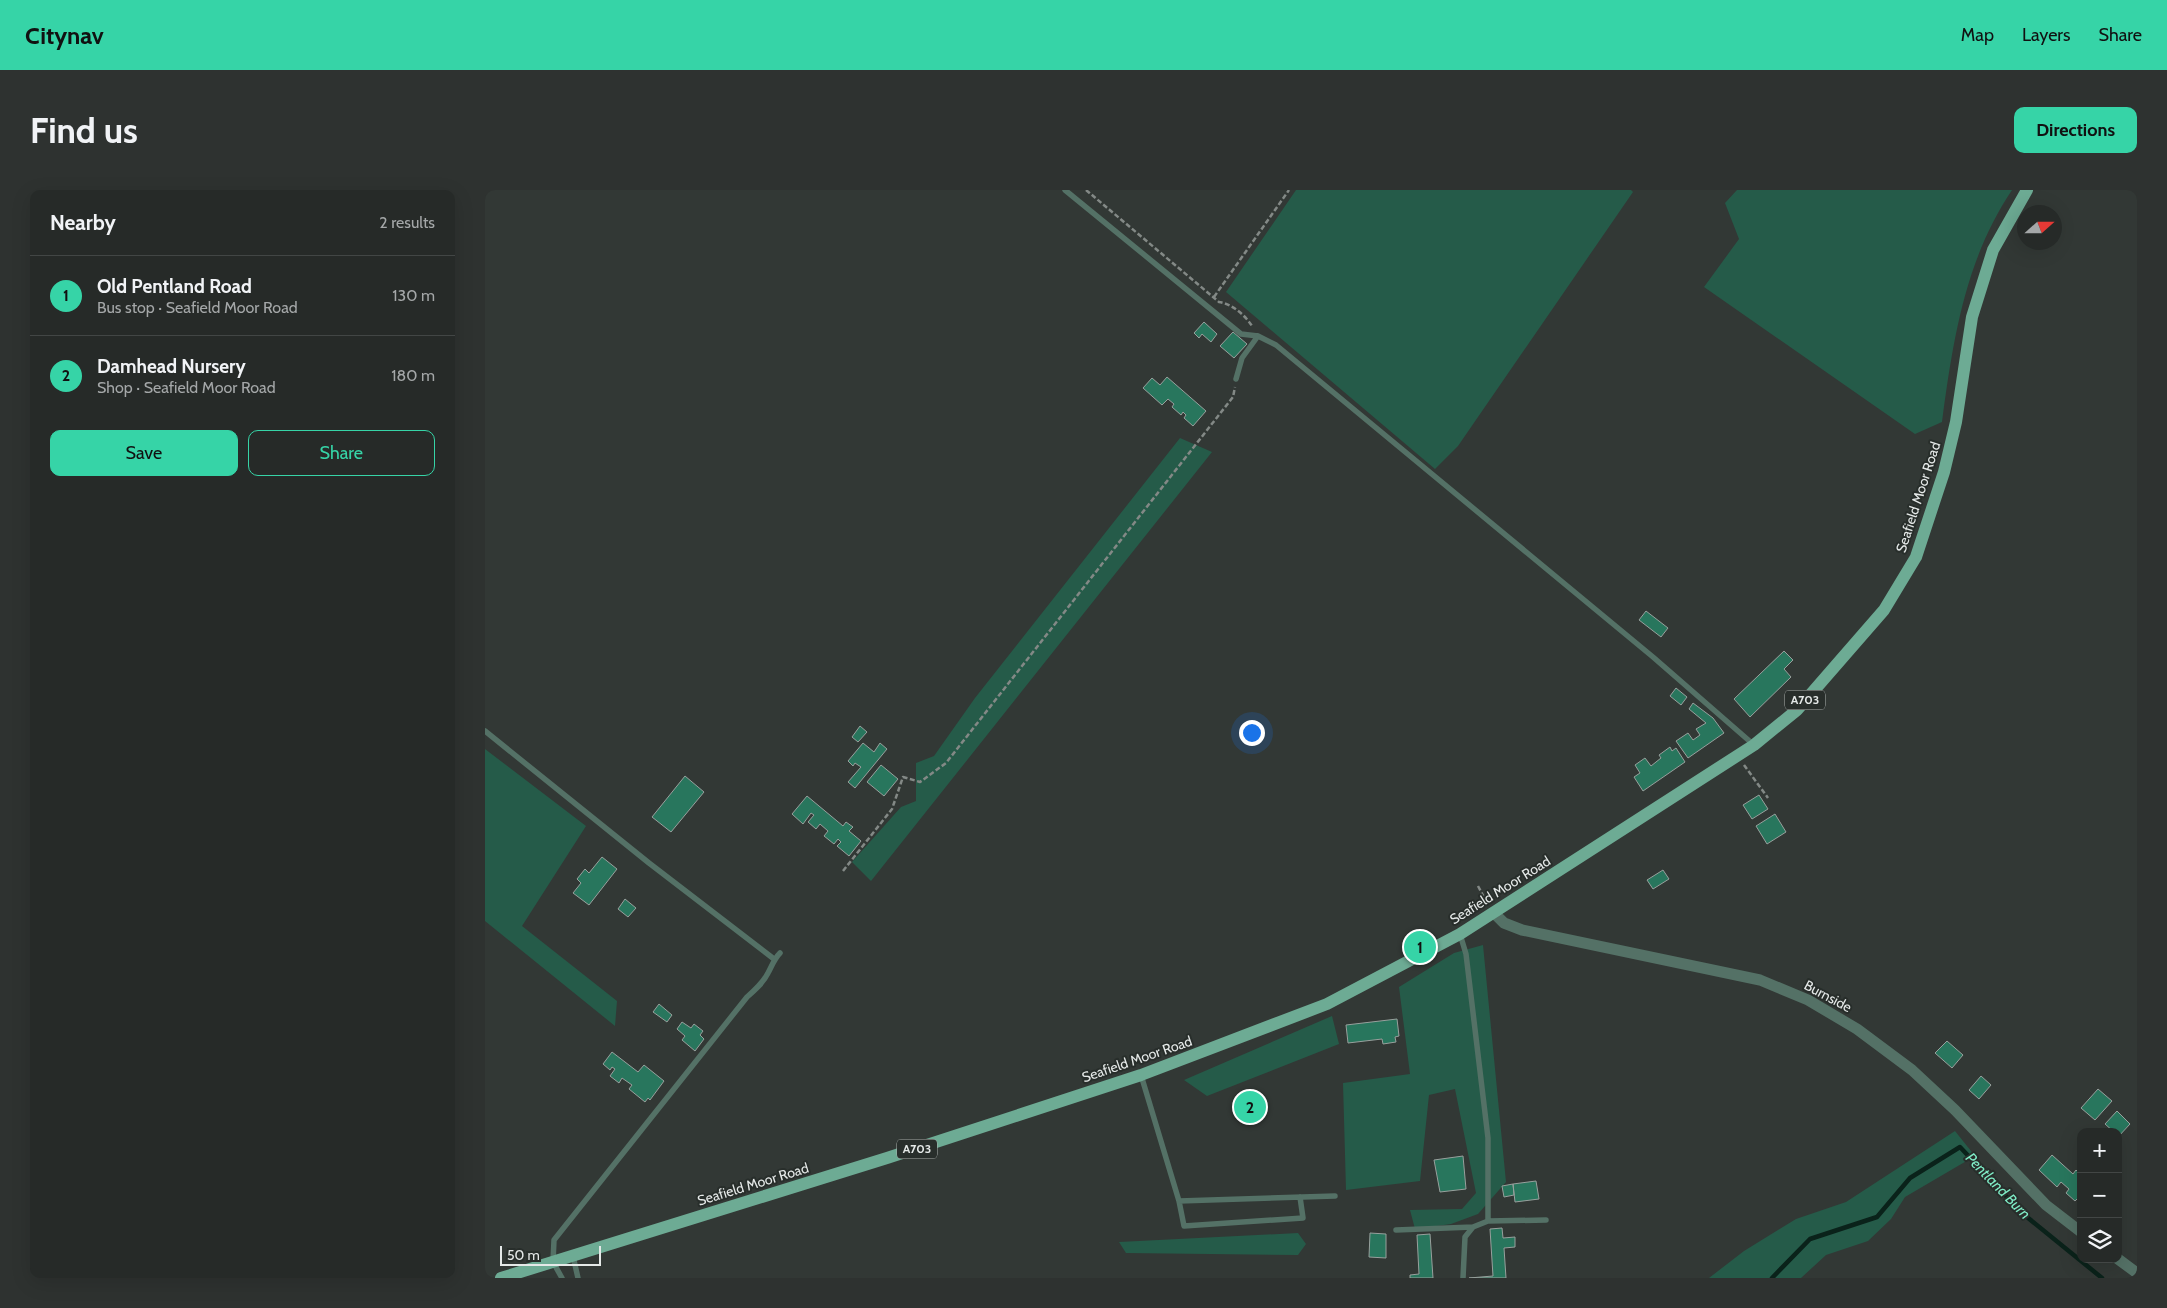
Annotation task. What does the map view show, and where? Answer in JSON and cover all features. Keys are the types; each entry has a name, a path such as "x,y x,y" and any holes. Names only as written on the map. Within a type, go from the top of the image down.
{"main road":[{"name":"Seafield Moor Road","path":"501,1278 887,1158 1141,1075 1327,1004 1459,934 1494,913 1754,745 1797,710 1884,610 1916,558 1946,464 1956,422 1972,316 1993,250 2027,190"}],"street":[{"name":"Burnside","path":"1494,913 1504,923 1522,930 1760,980 1808,1000 1857,1029 1912,1070 1955,1110 2046,1204 2077,1229"},
{"path":"2122,1262 2137,1273"}],"lane":[{"path":"1065,190 1241,334 1258,336 1275,345 1653,657 1754,745"},
{"path":"1236,379 1242,358 1258,336"},
{"path":"485,731 649,863 774,959"},
{"path":"1459,934 1466,954 1488,1138 1489,1221"},
{"path":"562,1278 553,1262 553,1240 747,997 757,989 768,975 774,959 781,953"},
{"path":"1141,1075 1185,1226 1303,1218 1300,1197"},
{"path":"1179,1201 1335,1196"},
{"path":"1396,1230 1473,1227 1489,1221 1546,1220"},
{"path":"1463,1278 1465,1237 1473,1227"},
{"path":"573,1256 579,1278"}],"path":[{"path":"1086,190 1219,302 1228,303 1249,320 1258,336"},
{"path":"1214,297 1289,190"},
{"path":"843,871 892,809 903,777 920,782 946,763 1233,397 1236,379"},
{"path":"1737,755 1768,798"},
{"path":"1478,886 1494,913"}],"green space":[{"path":"1296,190 1631,190 1633,192 1458,446 1435,469 1226,292"},
{"path":"1737,190 2012,190 1996,217 1972,273 1957,331 1942,422 1915,434 1704,287 1739,239 1725,203"},
{"path":"1180,438 1212,452 871,881 852,862 901,807 916,801 916,763 934,756 975,698"},
{"path":"485,749 586,826 522,926 617,1001 615,1026 485,921"},
{"path":"1483,945 1506,1182 1478,1214 1451,1224 1415,1229 1410,1210 1462,1209 1476,1193 1455,1089 1429,1095 1420,1181 1346,1190 1343,1083 1410,1074 1399,987 1454,953"},
{"path":"1332,1016 1339,1044 1207,1096 1184,1080"},
{"path":"1955,1131 1975,1156 1905,1197 1891,1219 1868,1241 1826,1255 1801,1278 1709,1278 1744,1251 1796,1219 1846,1202"},
{"path":"1298,1233 1306,1244 1298,1255 1126,1253 1119,1242"}],"building":[{"path":"1204,322 1217,334 1211,342 1202,334 1199,338 1194,333"},
{"path":"1233,332 1247,344 1234,358 1220,346"},
{"path":"1167,377 1206,411 1193,426 1184,418 1186,415 1183,412 1181,415 1172,407 1174,404 1168,399 1162,405 1143,388 1152,378 1160,385"},
{"path":"1646,611 1668,628 1661,637 1639,620"},
{"path":"1784,651 1793,660 1784,669 1791,677 1750,717 1734,699"},
{"path":"1676,688 1687,697 1681,705 1670,696"},
{"path":"1693,703 1713,718 1724,733 1688,758 1676,741 1688,733 1693,740 1700,735 1696,729 1706,723 1689,709"},
{"path":"860,726 867,732 858,742 852,737"},
{"path":"863,743 874,752 880,743 887,749 855,788 848,782 861,767 855,763 853,766 848,761"},
{"path":"1670,747 1672,751 1676,748 1685,762 1643,791 1634,777 1640,773 1635,765 1645,758 1651,766 1661,758 1659,755"},
{"path":"881,765 898,779 884,796 867,782"},
{"path":"685,776 704,792 671,832 652,817"},
{"path":"1759,795 1768,809 1752,819 1743,805"},
{"path":"807,796 843,826 846,822 853,827 849,831 861,841 849,856 837,846 841,842 838,839 834,844 824,836 828,831 820,824 816,829 808,822 814,815 811,813 803,824 792,814"},
{"path":"1775,814 1786,832 1767,844 1756,826"},
{"path":"602,857 617,869 589,905 573,893 581,883 577,879 585,869 589,873"},
{"path":"1663,870 1669,879 1653,889 1647,880"},
{"path":"625,899 636,908 628,917 618,909"},
{"path":"659,1004 672,1015 667,1022 653,1012"},
{"path":"1397,1019 1399,1036 1395,1037 1396,1042 1383,1044 1382,1039 1348,1043 1346,1025"},
{"path":"682,1022 691,1028 694,1024 703,1031 700,1035 704,1039 695,1051 682,1040 685,1036 677,1029"},
{"path":"1947,1041 1963,1055 1952,1068 1935,1053"},
{"path":"612,1052 638,1072 644,1065 664,1081 650,1100 648,1098 645,1102 629,1089 632,1085 622,1078 619,1083 610,1076 615,1069 612,1067 610,1070 603,1064"},
{"path":"1981,1076 1991,1085 1979,1099 1969,1090"},
{"path":"2098,1089 2112,1101 2095,1120 2081,1108"},
{"path":"2117,1111 2130,1124 2122,1133 2122,1128 2110,1128 2105,1124"},
{"path":"2052,1155 2073,1174 2076,1170 2077,1199 2075,1201 2066,1193 2069,1189 2061,1182 2057,1187 2039,1170"},
{"path":"1463,1156 1466,1189 1440,1192 1434,1160"},
{"path":"1536,1181 1539,1199 1515,1202 1513,1184"},
{"path":"1513,1184 1514,1195 1504,1197 1502,1186"},
{"path":"1502,1228 1503,1238 1515,1237 1515,1247 1504,1248 1506,1278 1469,1278 1493,1276 1490,1229"},
{"path":"1370,1233 1386,1234 1386,1258 1369,1257"},
{"path":"1430,1234 1433,1278 1410,1278 1410,1275 1419,1274 1417,1235"}],"waterway":[{"name":"Pentland Burn","path":"1772,1278 1810,1239 1877,1217 1910,1178 1960,1147 2022,1213 2102,1278"}],"place":[{"name":"Old Pentland Road","path":"1420,947"},
{"name":"Damhead Nursery","path":"1250,1107"}]}
